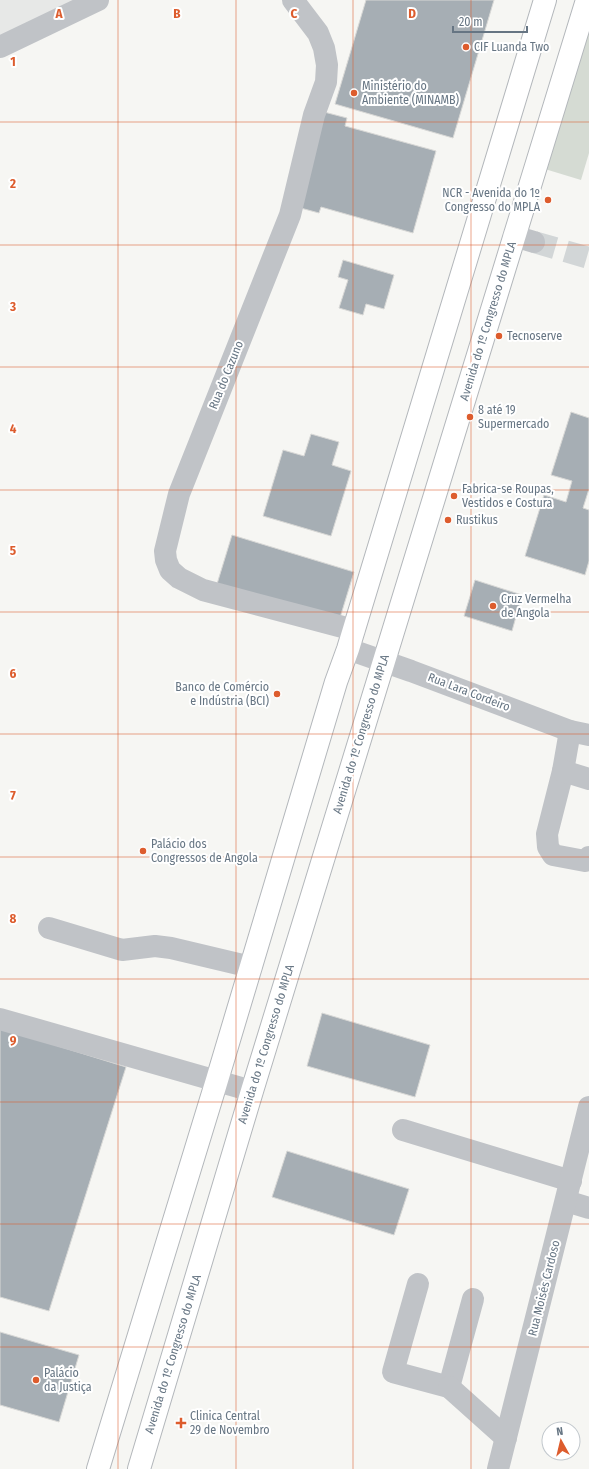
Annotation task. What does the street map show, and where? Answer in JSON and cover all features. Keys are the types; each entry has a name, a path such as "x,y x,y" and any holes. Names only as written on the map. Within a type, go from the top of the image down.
{"main road":[{"path":"98,1469 545,0"},
{"name":"Avenida do 1º Congresso do MPLA","path":"139,1469 383,661 524,239 587,0"}],"street":[{"path":"0,47 98,0"},
{"name":"Rua do Cazuno","path":"293,0 318,32 324,48 326,82 314,115 290,215 179,494 165,551 166,560 170,570 178,578 203,590 351,640"},
{"name":"Rua Lara Cordeiro","path":"351,640 383,661 579,733"},
{"path":"579,733 563,771 547,834 548,847 553,855 585,861 589,856"},
{"path":"563,771 589,779"},
{"path":"49,928 122,950 155,946 171,948 251,967"},
{"path":"0,1019 252,1091"},
{"name":"Rua Moisés Cardoso","path":"498,1469 589,1107"},
{"path":"403,1130 568,1191 589,1208"},
{"path":"418,1284 393,1372 448,1387 506,1438"},
{"path":"448,1387 473,1299"}],"shaded area":[{"path":"0,0 98,0 0,47"},
{"path":"589,0 589,153 581,180 535,166"}],"building":[{"path":"366,0 494,0 453,138 335,104"},
{"path":"324,112 347,118 345,126 436,151 413,233 321,207 319,213 297,207"},
{"path":"343,260 394,275 384,309 366,304 363,315 339,308 348,280 338,277"},
{"path":"571,412 589,418 589,489 583,508 589,510 589,561 585,575 525,556 544,495 566,502 572,481 551,475"},
{"path":"311,434 339,442 332,465 351,471 331,536 263,516 283,450 304,456"},
{"path":"232,535 354,572 339,621 217,584"},
{"name":"Cruz Vermelha de Angola","path":"475,580 522,595 512,631 464,616"},
{"path":"322,1013 430,1045 415,1097 307,1066"},
{"path":"0,1028 126,1067 49,1311 0,1297"},
{"path":"287,1151 409,1189 394,1235 272,1197"},
{"name":"Palácio da Justiça","path":"0,1332 79,1355 59,1422 0,1405"}],"tunnel":[{"path":"534,242 589,258"}],"place":[{"name":"CIF Luanda Two","path":"466,47"},
{"name":"Ministério do Ambiente (MINAMB)","path":"354,93"},
{"name":"NCR - Avenida do 1º Congresso do MPLA","path":"548,200"},
{"name":"Tecnoserve","path":"499,336"},
{"name":"8 até 19 Supermercado","path":"470,417"},
{"name":"Fabrica-se Roupas, Vestidos e Costura","path":"454,496"},
{"name":"Rustikus","path":"448,520"},
{"name":"Cruz Vermelha de Angola","path":"493,606"},
{"name":"Banco de Comércio e Indústria (BCI)","path":"277,694"},
{"name":"Palácio dos Congressos de Angola","path":"143,851"},
{"name":"Palácio da Justiça","path":"36,1380"},
{"name":"Clinica Central 29 de Novembro","path":"181,1423"}]}
